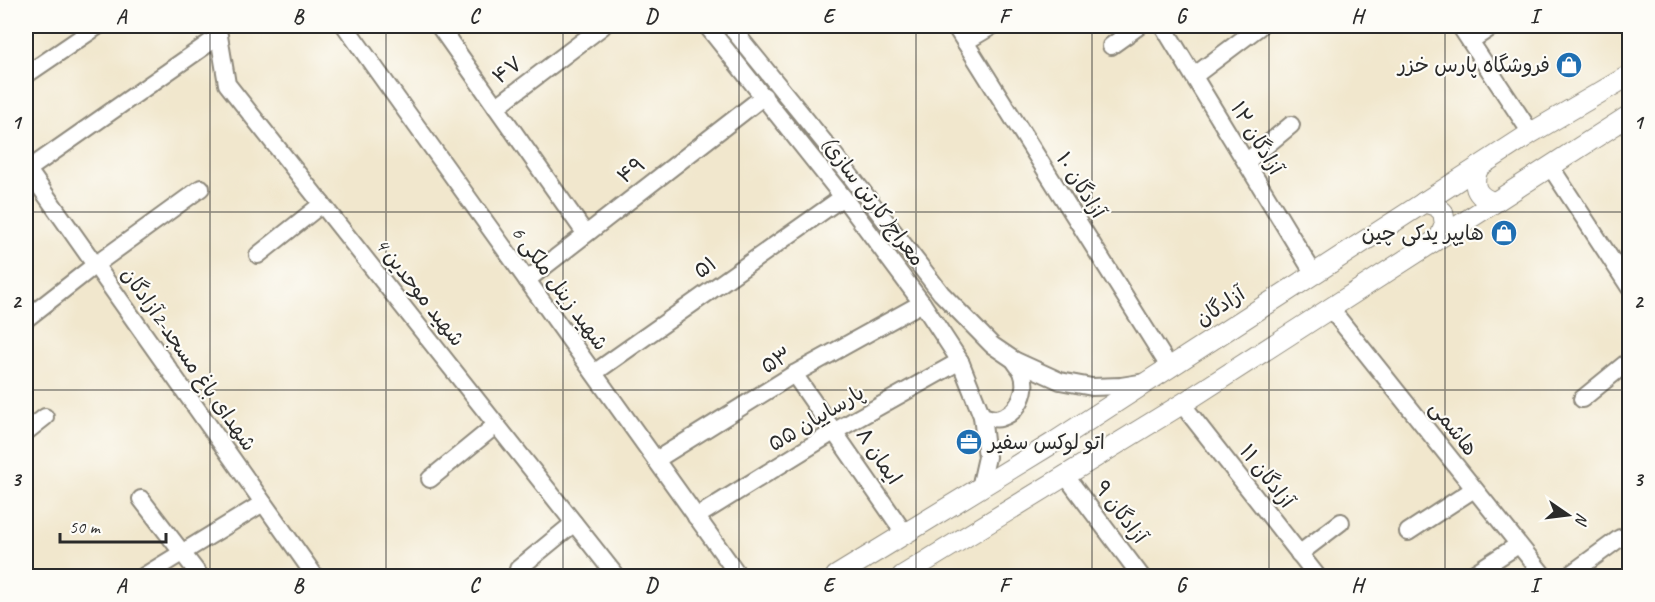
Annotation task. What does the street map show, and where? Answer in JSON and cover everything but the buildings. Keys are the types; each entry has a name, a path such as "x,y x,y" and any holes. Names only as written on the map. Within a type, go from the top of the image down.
{"main road":[{"name":"آزادگان","path":"836,576 1170,368 1531,133 1629,75"},
{"path":"902,576 1182,404 1629,115"},
{"path":"1479,167 1474,176 1475,187 1480,196 1487,201 1494,202"},
{"path":"1424,202 1436,206 1443,212 1445,224 1440,237"}],"street":[{"path":"26,75 98,26"},
{"name":"6 شهید زینل ملکی","path":"345,26 739,576"},
{"path":"439,26 585,234"},
{"name":"۴۷","path":"496,107 603,26"},
{"name":"معراج(کارتن سازی)","path":"707,26 843,197 922,303 960,361 982,416 987,457 980,488"},
{"name":"معراج(کارتن سازی)","path":"730,26 829,148 941,293 992,345 1014,360 1060,381 1092,387 1147,382"},
{"name":"۱۰ آزادگان","path":"955,26 1170,368"},
{"path":"965,42 992,26"},
{"path":"1111,46 1139,26"},
{"name":"۱۲ آزادگان","path":"1163,26 1314,274"},
{"path":"1460,26 1531,133"},
{"path":"1470,42 1493,26"},
{"path":"1194,76 1259,27"},
{"path":"26,169 215,31"},
{"name":"4 شهید موحدین","path":"215,31 227,84 616,576"},
{"name":"۴۹","path":"527,280 764,96"},
{"path":"1246,162 1291,124"},
{"path":"1550,166 1629,288"},
{"name":"شهدای‌ باغ مسجد-2آزادگان","path":"26,169 315,576"},
{"path":"26,319 95,265 201,188"},
{"name":"۵۱","path":"594,373 843,197"},
{"path":"258,255 322,204"},
{"name":"۵۳","path":"656,460 794,374 922,303"},
{"name":"هاشمی","path":"1330,308 1542,576"},
{"path":"982,416 999,419 1012,412 1021,401 1025,387 1022,372 1014,360"},
{"path":"1582,399 1629,360"},
{"name":"پارساییان ۵۵","path":"696,517 835,431 960,361"},
{"name":"۸ ایمان","path":"794,374 905,534"},
{"name":"۱۱ آزادگان","path":"1182,404 1317,576"},
{"path":"26,432 45,417"},
{"path":"430,479 496,425"},
{"name":"۹ آزادگان","path":"1065,476 1142,576"},
{"path":"1408,532 1473,489"},
{"path":"141,499 200,576"},
{"path":"147,576 263,503"},
{"path":"1299,554 1341,522"},
{"path":"518,569 574,524"},
{"path":"1568,576 1620,538"},
{"path":"1470,576 1518,545"}],"place":[{"name":"فروشگاه پارس خزر","path":"1569,65"},
{"name":"هایپر یدکی چین","path":"1504,233"},
{"name":"اتو لوکس سفیر","path":"969,442"}]}
